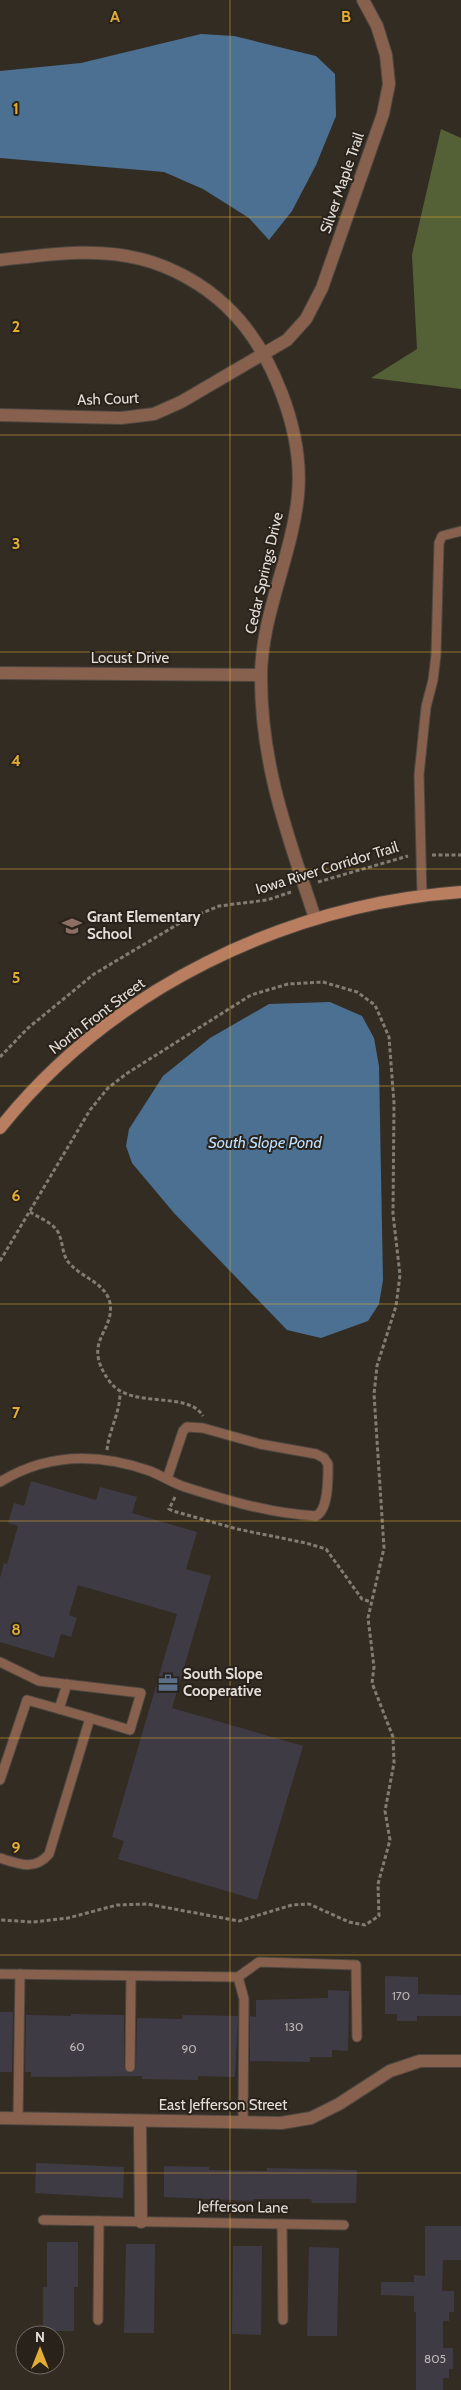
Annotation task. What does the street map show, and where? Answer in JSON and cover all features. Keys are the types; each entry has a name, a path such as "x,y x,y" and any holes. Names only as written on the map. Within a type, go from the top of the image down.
{"main road":[{"name":"North Front Street","path":"0,1128 56,1068 124,1013 153,993 226,954 315,918 363,906 422,896 461,892"}],"street":[{"name":"Silver Maple Trail","path":"262,355 287,340 306,319 322,288 383,114 389,84 386,55 377,26 363,0"},
{"name":"Cedar Springs Drive","path":"0,260 72,253 104,253 139,258 169,268 226,305 248,331 283,397 293,433 298,463 298,493 293,534 266,633 261,675 262,728 269,772 315,918"},
{"name":"Ash Court","path":"0,415 121,418 154,414 181,402 262,355"},
{"name":"Locust Drive","path":"0,673 261,675"},
{"name":"East Jefferson Street","path":"0,2118 140,2122 281,2123 311,2118 339,2104 390,2071 420,2061 461,2060"},
{"path":"140,2122 141,2222"}],"lane":[{"path":"422,896 419,775 426,707 433,680 436,655 439,543 442,536 461,531"},
{"path":"0,1482 12,1475 43,1463 71,1458 106,1459 150,1471 179,1484 263,1508 304,1516 316,1516 321,1513 324,1506 328,1464 324,1458 316,1454 260,1444 204,1428 187,1427 183,1431 168,1479"},
{"path":"0,1662 39,1681 141,1693 130,1730 27,1700 0,1780"},
{"path":"59,1709 68,1684"},
{"path":"0,1858 22,1865 36,1865 49,1854 90,1718"},
{"path":"0,1974 238,1977 259,1962 356,1965 357,2037"},
{"path":"18,2119 20,1974"},
{"path":"130,2067 131,1976"},
{"path":"238,1977 244,1999 243,2123"},
{"name":"Jefferson Lane","path":"43,2220 344,2225"},
{"path":"98,2320 99,2221"},
{"path":"282,2224 283,2320"}],"path":[{"name":"Iowa River Corridor Trail","path":"0,1057 28,1028 94,974 186,920 220,906 267,900 409,855"},
{"path":"30,1212 51,1224 58,1232 64,1256 70,1265 98,1286 106,1295 110,1311 100,1338 97,1354 100,1364 110,1381 120,1392 152,1401 193,1406 203,1416 204,1428"},
{"path":"106,1459 108,1437 120,1404 120,1392"},
{"path":"179,1484 169,1508 173,1512 237,1529 306,1542 326,1549 362,1599 371,1602"}],"green space":[{"path":"441,129 461,138 461,389 371,378 417,349 412,255"}],"water":[{"path":"201,34 234,36 316,56 335,74 336,116 316,165 292,211 269,240 249,218 203,189 164,172 0,158 0,71 81,63"},
{"name":"South Slope Pond","path":"330,1002 362,1016 374,1038 379,1066 383,1280 379,1304 368,1321 321,1338 287,1330 174,1213 132,1163 126,1146 129,1129 163,1076 210,1038 269,1004"}],"building":[{"name":"South Slope Cooperative","path":"31,1481 96,1500 100,1487 137,1497 132,1513 197,1532 186,1569 211,1576 172,1708 303,1746 257,1900 118,1859 124,1841 112,1837 177,1614 78,1585 69,1615 77,1618 71,1637 61,1634 54,1658 0,1642 0,1578 4,1563 7,1564 18,1526 8,1523 14,1503 24,1506"},
{"path":"385,1976 418,1977 418,1994 461,1995 461,2016 417,2016 417,2021 397,2021 397,2014 385,2014"},
{"path":"328,1990 349,1991 348,2051 332,2050 332,2057 310,2057 310,2062 250,2061 250,2016 256,2017 256,2000 328,1998"},
{"path":"0,2012 13,2012 12,2072 0,2072"},
{"path":"71,2014 124,2015 124,2067 129,2073 133,2072 136,2067 137,2018 182,2019 183,2015 238,2016 235,2077 198,2076 198,2080 142,2079 142,2076 31,2077 31,2072 25,2072 26,2015 71,2016"},
{"path":"36,2163 124,2167 123,2198 35,2193"},
{"path":"164,2166 209,2167 209,2170 267,2171 267,2168 357,2170 356,2203 312,2203 311,2199 253,2199 253,2201 164,2197"},
{"path":"425,2226 461,2226 461,2260 443,2260 442,2291 454,2291 454,2312 449,2312 449,2321 443,2321 443,2348 453,2348 453,2369 449,2369 449,2378 443,2378 443,2390 416,2390 416,2312 414,2312 414,2296 381,2295 381,2282 414,2282 414,2275 425,2276"},
{"path":"47,2242 78,2242 78,2287 74,2287 74,2331 65,2331 65,2325 43,2325 43,2287 47,2287"},
{"path":"126,2244 155,2244 154,2333 124,2333"},
{"path":"233,2246 262,2246 261,2335 232,2334"},
{"path":"309,2247 339,2248 337,2336 307,2336"}],"place":[{"name":"Grant Elementary School","path":"72,926"},
{"name":"South Slope Cooperative","path":"168,1683"}]}
